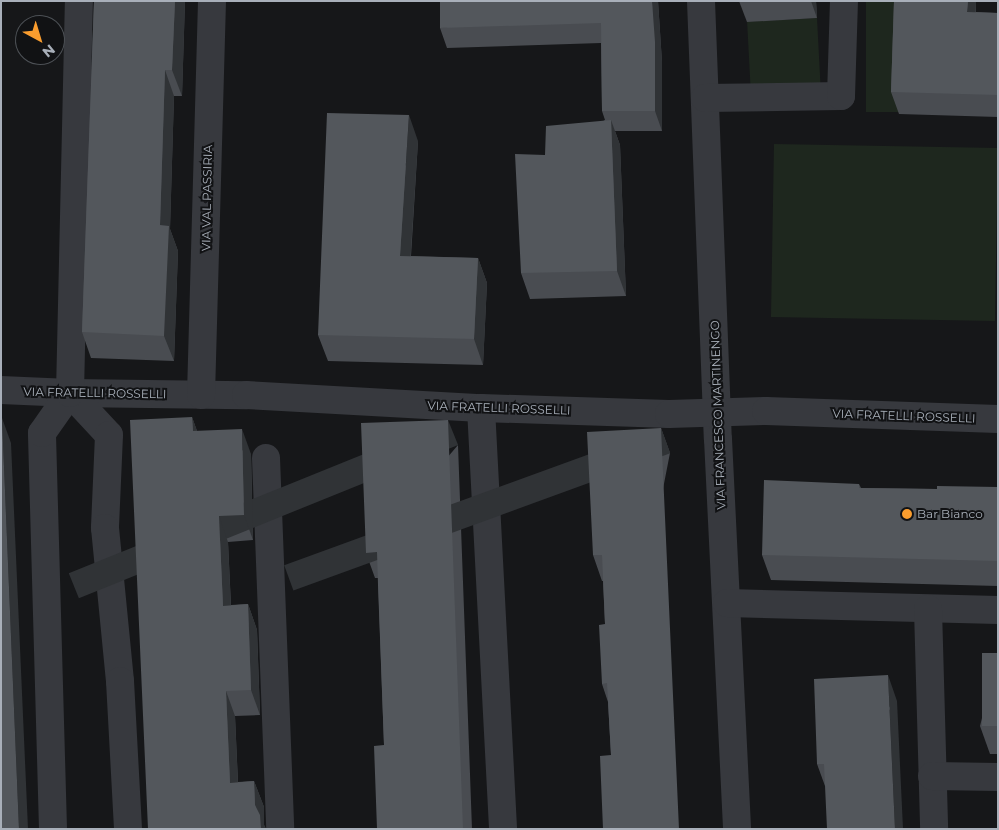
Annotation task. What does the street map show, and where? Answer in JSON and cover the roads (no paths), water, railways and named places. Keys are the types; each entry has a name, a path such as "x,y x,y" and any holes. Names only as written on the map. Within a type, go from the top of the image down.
{"street":[{"path":"54,829 42,433 70,393 79,1"},
{"name":"VIA VAL PASSIRIA","path":"201,395 212,1"},
{"name":"VIA FRANCESCO MARTINENGO","path":"701,1 717,411 737,829"},
{"path":"705,98 841,96 844,1"},
{"name":"VIA FRATELLI ROSSELLI","path":"1,390 70,393 246,395 481,408 669,414 717,411 998,419"},
{"path":"70,393 109,435 105,528 120,681 128,829"},
{"path":"481,408 503,829"},
{"path":"266,458 280,829"},
{"path":"726,603 998,610"},
{"path":"928,609 934,829"},
{"path":"932,776 998,777"}],"place":[{"name":"Bar Bianco","path":"907,514"}]}
